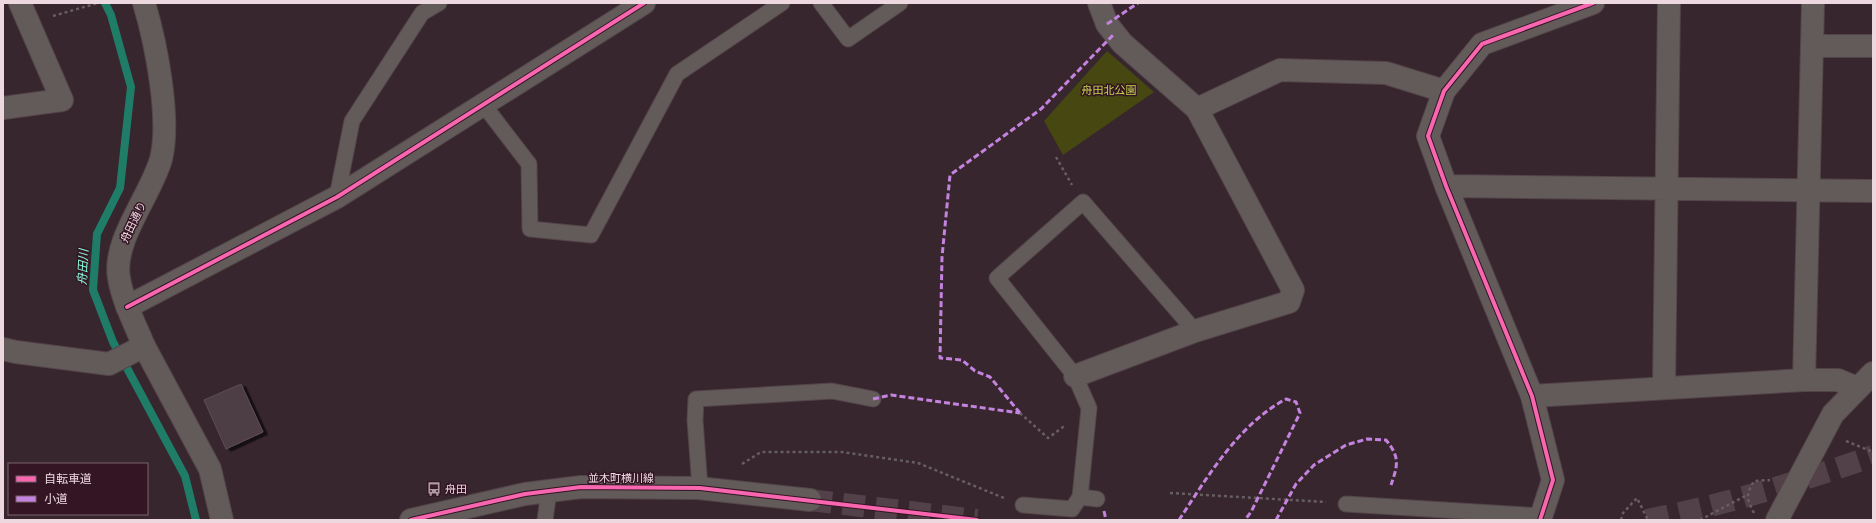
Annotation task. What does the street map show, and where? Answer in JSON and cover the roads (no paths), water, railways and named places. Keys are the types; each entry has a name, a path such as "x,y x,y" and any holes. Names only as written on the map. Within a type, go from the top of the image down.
{"street":[{"name":"舟田通り","path":"144,3 157,56 165,123 161,159 121,246 118,277 140,348 210,469 222,520"},
{"path":"127,307 337,197 644,3"},
{"path":"1075,376 1195,331 1289,302 1293,290 1197,109 1122,43 1107,24 1099,3"},
{"path":"1541,518 1553,480 1532,396 1446,186 1428,136 1444,91 1482,44 1593,3"},
{"path":"1664,387 1668,3"},
{"path":"1804,380 1813,3"},
{"path":"3,108 62,100 24,13"},
{"path":"1812,46 1873,46"},
{"path":"1197,109 1280,70 1386,73 1444,91"},
{"path":"1446,186 1873,192"},
{"path":"3,349 109,364 140,348"},
{"path":"1776,520 1833,414 1873,373"},
{"path":"1532,396 1664,387 1804,380 1838,380 1857,388"},
{"name":"並木町横川線","path":"411,520 525,494 581,487 700,488 810,500"}],"lane":[{"path":"337,197 352,121 422,13 439,3"},
{"path":"483,104 529,164 530,229 591,235 677,74 782,3"},
{"path":"821,3 848,39 900,3"},
{"path":"1024,505 1072,509 1080,497 1089,408 1075,376 997,278 1083,202 1195,331"},
{"path":"700,488 695,420 696,400 832,391 873,399"},
{"path":"545,520 549,491"},
{"path":"1080,497 1096,499"},
{"path":"1346,504 1541,518"}],"waterway":[{"name":"舟田川","path":"105,3 111,15 131,87 120,188 97,234 93,290 113,342 185,476 196,520"}],"tunnel":[{"path":"1647,520 1761,492 1873,456"},
{"path":"810,500 977,520"}],"place":[{"name":"舟田","path":"434,489"}],"park label":[{"name":"舟田北公園","path":"1109,90"}]}
